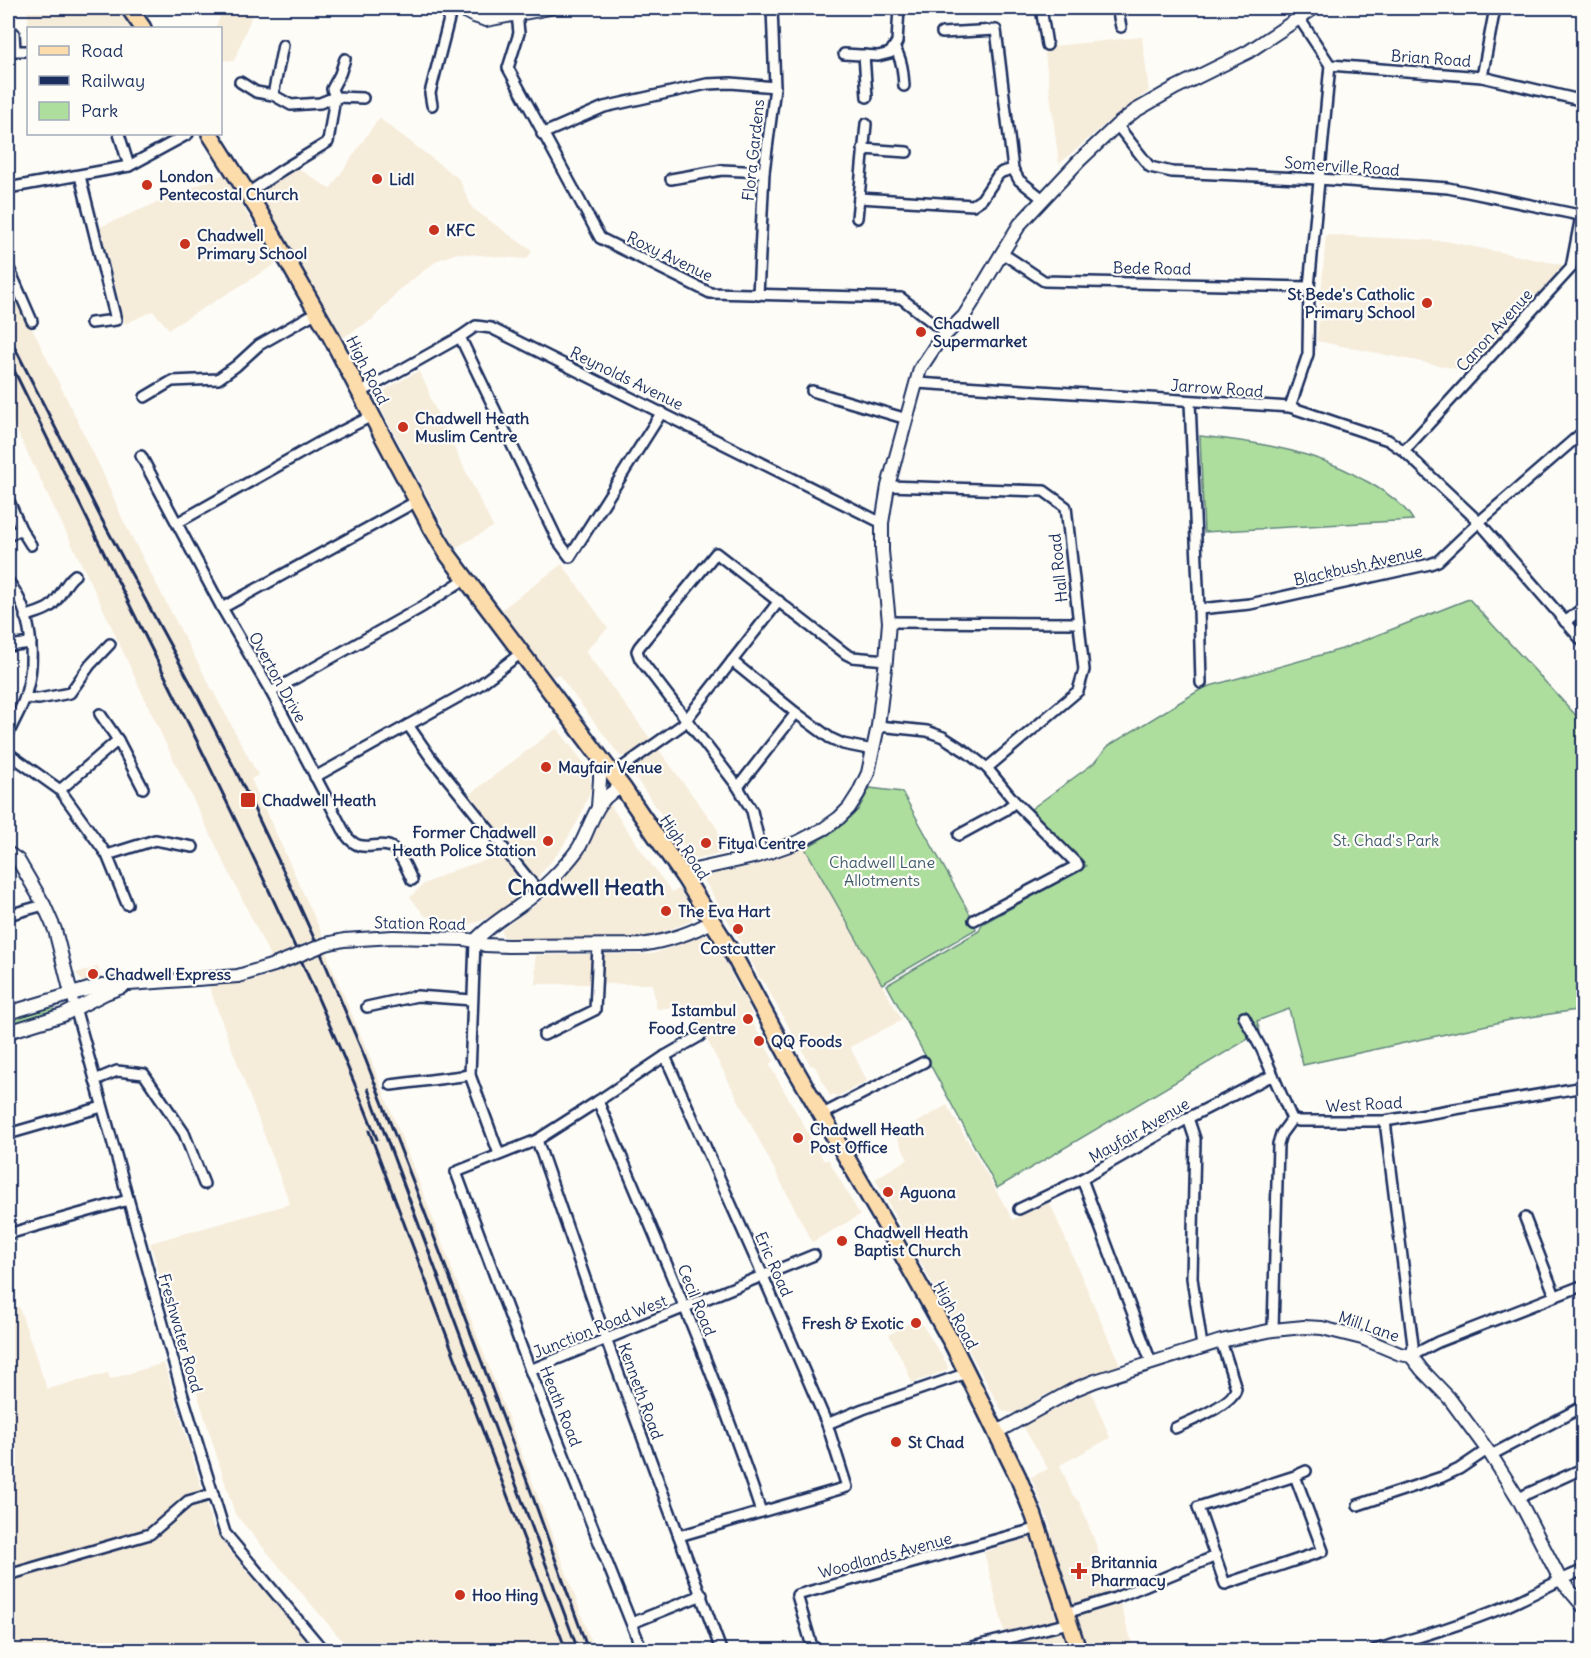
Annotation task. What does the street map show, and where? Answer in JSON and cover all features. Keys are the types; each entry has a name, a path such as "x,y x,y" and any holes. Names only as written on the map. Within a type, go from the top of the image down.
{"main road":[{"path":"129,8 142,27"},
{"name":"High Road","path":"211,135 248,193 317,312 448,555 623,788 684,877 734,956 790,1060 967,1373 1018,1477 1038,1528 1078,1650"}],"street":[{"path":"432,105 430,93 449,18 454,8"},
{"path":"459,8 486,20 549,8"},
{"name":"Flora Gardens","path":"758,295 764,172 775,87 772,8"},
{"path":"844,54 878,56 890,54 897,42 899,8"},
{"path":"1041,8 1047,45"},
{"path":"1117,8 1121,27"},
{"path":"684,877 695,870 762,854 798,842 839,818 858,794 868,772 878,726 889,622 882,551 882,523 888,486 920,369 946,333 964,316 1020,224 1117,125 1150,101 1248,52 1314,8"},
{"path":"1482,77 1495,8"},
{"name":"Roxy Avenue","path":"517,14 519,33 508,68 600,238 710,293 900,298 946,333"},
{"path":"1290,407 1308,354 1309,287 1330,65 1299,18"},
{"path":"942,33 996,30 1013,169 1019,180 1043,199"},
{"path":"14,33 11,51 27,51"},
{"path":"273,95 283,45"},
{"path":"894,47 900,56 904,86"},
{"path":"864,55 867,97"},
{"path":"248,193 328,142 334,97 332,88 345,59"},
{"name":"Brian Road","path":"1330,65 1482,77 1584,101"},
{"path":"240,82 256,92 273,95 291,105 320,103 334,97 363,98"},
{"path":"542,134 604,107 707,84 732,83 775,87"},
{"path":"856,218 866,124"},
{"name":"Somerville Road","path":"1117,125 1150,167 1172,172 1448,188 1582,216"},
{"path":"119,135 129,166"},
{"path":"8,188 129,166 186,135"},
{"path":"863,149 907,152"},
{"path":"859,198 973,205 982,199 998,175 1013,169"},
{"path":"671,179 722,170 764,172"},
{"path":"80,176 116,320 91,323"},
{"name":"Canon Avenue","path":"1404,451 1571,268 1582,216"},
{"name":"Bede Road","path":"1002,253 1044,281 1309,287"},
{"path":"8,266 32,321"},
{"path":"145,397 172,381 218,379 259,345 317,312"},
{"name":"Reynolds Avenue","path":"360,393 460,338 476,326 491,328 882,523"},
{"path":"460,338 558,542 570,557 662,412"},
{"name":"Jarrow Road","path":"917,382 1290,407 1388,440 1404,451 1479,522 1584,643"},
{"path":"812,391 907,419"},
{"path":"1190,402 1201,683"},
{"path":"177,523 322,441 372,416"},
{"name":"Blackbush Avenue","path":"1199,609 1250,604 1438,561 1479,522 1584,431"},
{"name":"Overton Drive","path":"141,456 222,608 271,692 346,835 351,842 362,846 391,848 397,853 412,880"},
{"name":"Hall Road","path":"888,486 1044,491 1066,507 1084,670 1078,691 987,768"},
{"path":"9,501 31,545"},
{"path":"222,608 417,501"},
{"path":"8,536 21,529"},
{"path":"762,854 752,811 738,787 640,659 637,651 639,647 716,553 846,654 852,657 885,660"},
{"path":"25,616 49,608 58,598 65,584 75,575"},
{"path":"271,692 422,607 465,579"},
{"path":"8,581 25,616 31,643 32,663 25,698 9,728"},
{"path":"613,774 682,725 778,601"},
{"path":"1565,622 1584,607"},
{"path":"889,622 1078,623"},
{"path":"8,646 31,643"},
{"path":"25,698 39,699 69,693 90,665 110,644"},
{"path":"315,777 478,686 521,653"},
{"path":"732,661 830,738 843,744 873,750"},
{"path":"738,787 796,712"},
{"path":"100,714 143,788"},
{"path":"408,725 431,758 539,892"},
{"path":"878,726 927,731 943,737 987,768 1015,802 1078,865 974,920"},
{"path":"60,790 117,741"},
{"path":"8,753 60,790 107,855 127,904"},
{"path":"597,808 600,757"},
{"path":"623,788 612,792 597,808 578,849 539,892 475,940 470,1075 499,1154 537,1140 665,1056 700,1036"},
{"path":"959,835 1005,810 1015,802"},
{"path":"107,855 155,840 193,847"},
{"path":"8,852 18,860 44,905 55,930 71,993"},
{"path":"8,915 44,905"},
{"name":"Station Road","path":"8,1013 102,985 238,976 274,965 326,944 344,940 440,937 475,940 485,945 627,946 656,943 695,930 712,921"},
{"path":"495,923 495,939 498,945"},
{"path":"544,1035 595,1010 598,946"},
{"path":"8,1032 55,1019 129,984"},
{"name":"Freshwater Road","path":"71,993 183,1396 225,1533 323,1650"},
{"path":"367,1007 417,996 472,1000"},
{"path":"1244,1017 1262,1050 1293,1119 1281,1134 1278,1144 1273,1330"},
{"name":"Eric Road","path":"665,1056 827,1424 847,1487 760,1512"},
{"path":"821,1115 924,1062"},
{"path":"95,1080 117,1071 144,1074 184,1132 204,1184"},
{"path":"391,1085 470,1075"},
{"name":"Mayfair Avenue","path":"1019,1209 1082,1179 1188,1118 1273,1075"},
{"name":"West Road","path":"1293,1119 1299,1121 1385,1121 1584,1087"},
{"name":"Cecil Road","path":"598,1101 685,1308 747,1470 760,1512"},
{"path":"8,1134 102,1107"},
{"path":"1188,1118 1195,1139 1192,1278 1202,1347"},
{"path":"1385,1121 1413,1345 1411,1356"},
{"name":"Kenneth Road","path":"537,1140 606,1339 721,1650"},
{"name":"Heath Road","path":"499,1154 456,1172 530,1370 642,1650"},
{"path":"1082,1179 1151,1362"},
{"path":"8,1234 128,1200"},
{"path":"1525,1218 1555,1296"},
{"name":"Junction Road West","path":"530,1370 814,1255"},
{"path":"1411,1356 1438,1342 1584,1285"},
{"name":"Mill Lane","path":"996,1433 1073,1390 1095,1381 1221,1341 1273,1330 1304,1327 1322,1328 1362,1338 1391,1351 1411,1356 1449,1398 1489,1452 1518,1498 1560,1579 1584,1607"},
{"path":"1175,1428 1204,1415 1232,1398 1235,1393 1236,1388 1221,1341"},
{"path":"827,1424 967,1373"},
{"path":"1358,1505 1442,1477 1584,1406"},
{"path":"1518,1498 1584,1468"},
{"path":"1295,1476 1323,1551 1225,1584 1198,1507 1306,1471"},
{"path":"8,1575 150,1534 188,1501 213,1494"},
{"path":"679,1536 760,1512"},
{"name":"Woodlands Avenue","path":"813,1650 797,1594 1038,1528"},
{"path":"960,1650 1068,1618 1216,1556"},
{"path":"1375,1650 1468,1622 1584,1570"},
{"path":"632,1623 702,1595"}],"shaded area":[{"path":"27,8 120,8 133,27 29,27"},
{"path":"224,8 254,10 234,61 222,60 222,27 215,27"},
{"path":"1142,37 1149,91 1110,120 1059,164 1044,47"},
{"path":"379,118 459,179 472,208 532,251 527,259 457,253 438,260 400,289 373,319 342,338 250,181 287,161 330,189"},
{"name":"Chadwell Primary School","path":"224,174 276,264 169,329 153,311 125,324 100,227"},
{"name":"St Bede's Catholic Primary School","path":"1326,235 1445,241 1568,266 1472,372 1317,341"},
{"path":"8,279 102,471 123,520 258,775 251,779 323,936 330,963 419,1182 594,1650 350,1650 235,1514 150,1243 290,1204 209,987 258,979 278,972 8,413"},
{"path":"418,371 493,527 455,548 374,396"},
{"path":"562,564 608,628 585,651 717,828 723,853 692,858 633,774 635,770 626,757 620,756 558,674 552,677 501,610"},
{"path":"557,728 590,771 591,789 579,819 560,851 525,892 503,911 466,925 425,916 410,897 424,884 454,870 512,852 470,794"},
{"path":"609,803 672,892 679,889 694,910 691,921 653,936 635,938 528,940 504,937 502,929 545,898 585,853"},
{"path":"805,848 902,1020 850,1047 867,1081 836,1097 834,1094 830,1096 816,1068 811,1066 704,880 716,873 753,866"},
{"path":"708,934 712,936 738,989 741,990 754,1025 774,1061 769,1064 824,1161 828,1159 860,1215 812,1242 689,1005 657,1009 652,984 536,984 535,955 653,954"},
{"path":"98,967 101,979 85,982 76,973"},
{"path":"947,1105 1013,1220 1048,1199 1120,1365 1045,1395 1015,1413 1002,1411 875,1179 908,1159 896,1135"},
{"path":"19,1307 47,1389 108,1373 110,1379 164,1363 213,1527 224,1544 315,1650 8,1650 8,1310"},
{"path":"918,1318 948,1366 947,1370 912,1383 889,1335"},
{"path":"1091,1391 1110,1438 1060,1465 1072,1494 1080,1503 1096,1544 1110,1591 1121,1606 1134,1650 1009,1650 984,1552 1052,1530 1031,1477 1048,1469 1023,1426"}],"green space":[{"path":"1200,436 1271,446 1323,460 1381,490 1399,503 1413,520 1204,532"},
{"name":"St. Chad's Park","path":"1469,599 1583,723 1583,1009 1510,1020 1303,1065 1289,1009 1257,1021 1260,1032 997,1188 887,985 979,931 982,924 1086,866 1031,809 1094,763 1108,746 1203,688 1342,649"},
{"name":"Chadwell Lane Allotments","path":"870,788 902,792 976,929 882,984 805,848 835,831 858,810"},
{"path":"52,1004 56,1015 8,1029 8,1017"}],"railway":[{"path":"8,334 101,518 237,773 322,956 414,1184 530,1489 588,1650"},
{"path":"8,358 246,841 301,959 377,1139"},
{"path":"368,1089 578,1650"},
{"path":"369,1131 566,1650"}],"place":[{"name":"Lidl","path":"377,179"},
{"name":"London Pentecostal Church","path":"147,185"},
{"name":"KFC","path":"434,230"},
{"name":"Chadwell Primary School","path":"185,244"},
{"name":"St Bede's Catholic Primary School","path":"1427,303"},
{"name":"Chadwell Supermarket","path":"921,332"},
{"name":"Chadwell Heath Muslim Centre","path":"403,427"},
{"name":"Mayfair Venue","path":"546,767"},
{"name":"Chadwell Heath","path":"248,800"},
{"name":"Former Chadwell Heath Police Station","path":"548,841"},
{"name":"Fitya Centre","path":"706,843"},
{"name":"The Eva Hart","path":"666,911"},
{"name":"Costcutter","path":"738,929"},
{"name":"Chadwell Express","path":"93,974"},
{"name":"Istambul Food Centre","path":"748,1019"},
{"name":"QQ Foods","path":"759,1041"},
{"name":"Chadwell Heath Post Office","path":"798,1138"},
{"name":"Aguona","path":"888,1192"},
{"name":"Chadwell Heath Baptist Church","path":"842,1241"},
{"name":"Fresh & Exotic","path":"916,1323"},
{"name":"St Chad","path":"896,1442"},
{"name":"Britannia Pharmacy","path":"1079,1571"},
{"name":"Hoo Hing","path":"460,1595"}],"district":[{"name":"Chadwell Heath","path":"586,887"}]}
